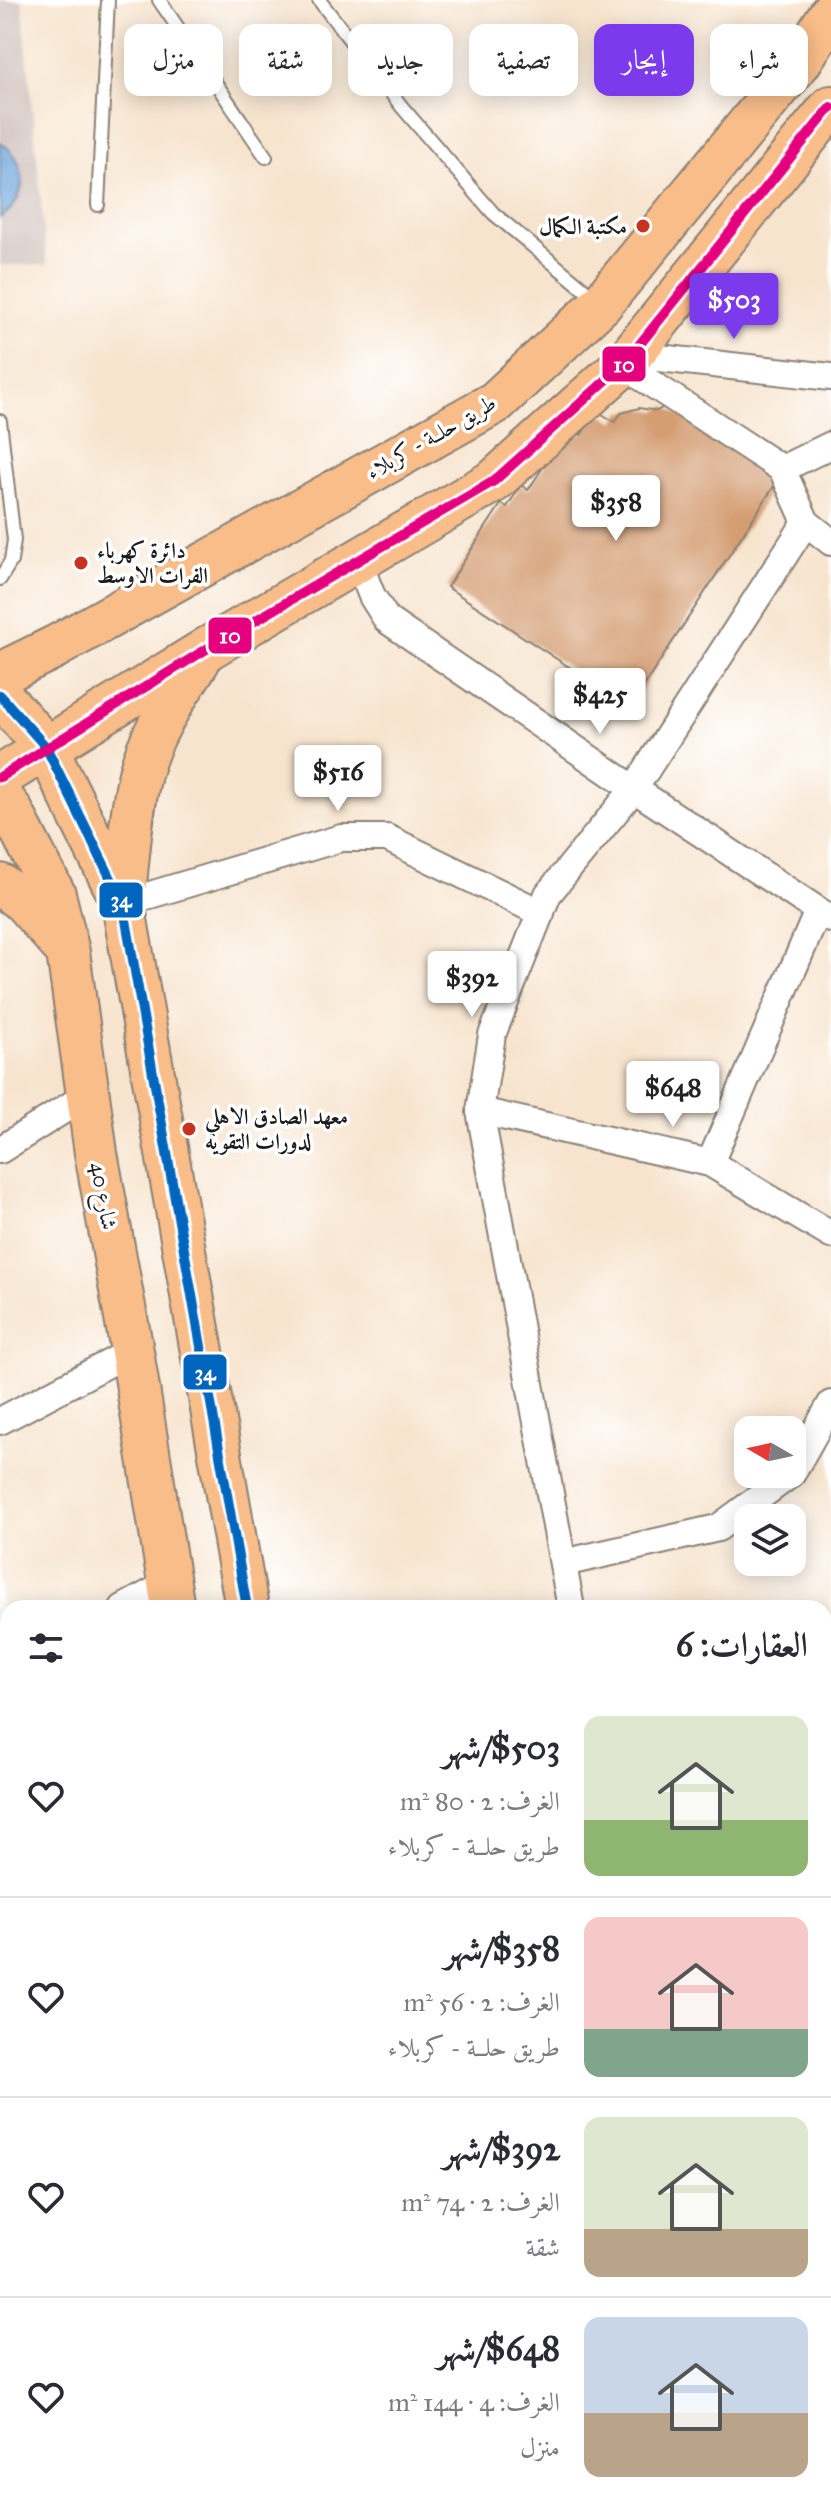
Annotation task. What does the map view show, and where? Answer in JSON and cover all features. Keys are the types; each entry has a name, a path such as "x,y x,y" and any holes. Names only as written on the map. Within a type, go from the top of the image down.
{"main road":[{"name":"طريق حلــة - كربلاء","path":"0,674 55,647 496,402 601,304 799,63 831,13"},
{"path":"0,777 205,650 494,481 628,360 831,107"},
{"path":"205,650 177,693 140,772 123,903 246,1600"},
{"path":"0,695 46,747 123,903"},
{"name":"شارع 40","path":"0,796 11,810 54,894 68,952 87,1095 171,1595"},
{"path":"0,885 33,911 68,952"}],"street":[{"path":"628,360 831,377"},
{"path":"628,360 782,469 806,522 831,542"},
{"path":"782,469 831,445"},
{"path":"570,1600 480,1111 492,1035 548,894 634,789 806,522"},
{"path":"358,561 372,596 387,620 824,915 710,1163"},
{"path":"123,903 341,838 387,838 541,913"},
{"path":"0,1150 87,1095"},
{"path":"480,1111 710,1163 831,1235"},
{"path":"0,1421 132,1351"},
{"path":"806,1448 831,1404"},
{"path":"563,1563 718,1528 772,1488"}],"lane":[{"path":"98,205 108,0"},
{"path":"159,0 266,157"},
{"path":"319,0 402,107 493,213 601,304"},
{"path":"0,421 14,540 11,561 0,579"}],"shaded area":[{"path":"0,0 22,0 47,265 0,265"}],"water":[{"path":"0,142 17,159 22,180 16,201 0,218"}],"building":[{"path":"665,406 782,474 630,707 447,587 501,504 507,507 521,485 528,490 569,428 581,435 597,411 615,422 621,413 639,408 657,411"}],"transit line":[{"name":"10","path":"0,777 205,650 494,481 623,365 831,107"},
{"name":"34","path":"0,695 46,747 123,903 246,1600"}],"place":[{"name":"مكتبة الكمال","path":"643,226"},
{"name":"دائرة كهرباء الفرات الاوسط","path":"81,563"},
{"name":"معهد الصادق الاهلي لدورات التقويه","path":"189,1129"}]}
